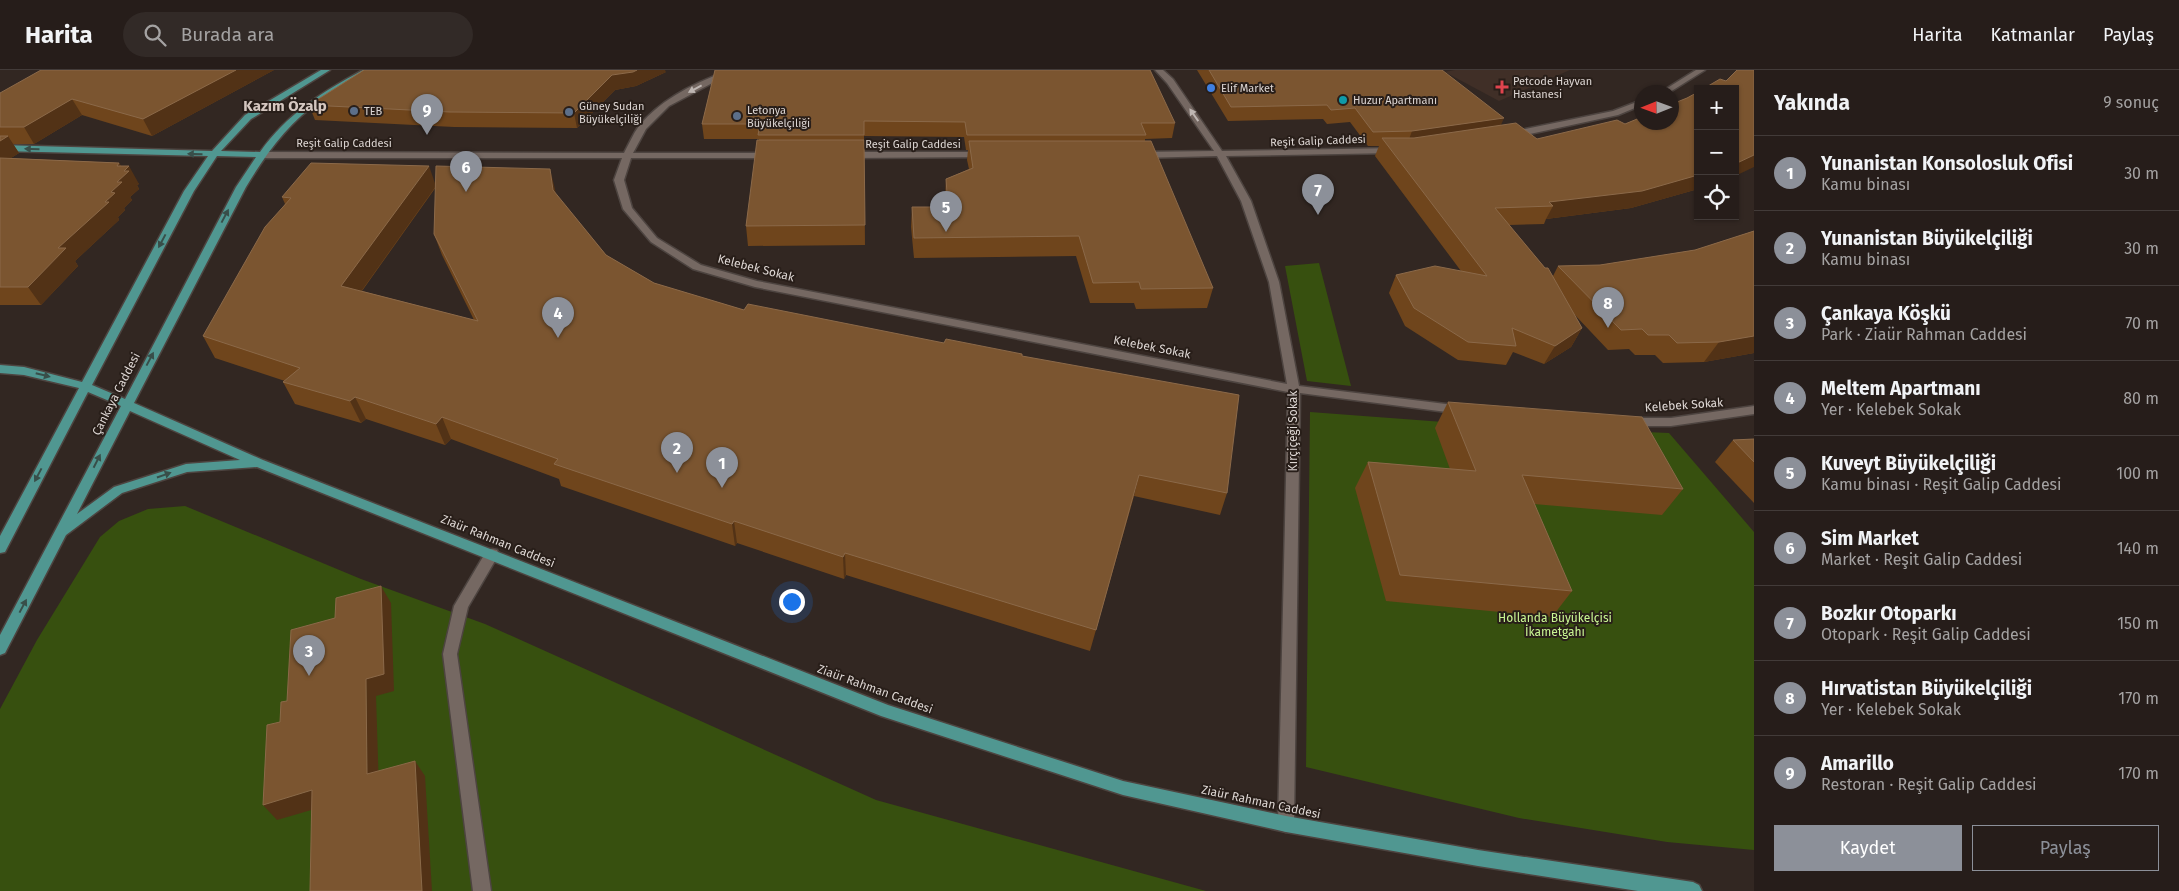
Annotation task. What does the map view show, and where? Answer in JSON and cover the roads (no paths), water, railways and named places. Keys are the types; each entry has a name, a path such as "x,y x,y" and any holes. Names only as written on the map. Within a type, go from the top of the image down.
{"main road":[{"path":"0,548 189,191 214,154 248,116 326,70"},
{"name":"Çankaya Caddesi","path":"0,649 127,402 241,187 261,155 293,119 334,89 368,70"},
{"name":"Reşit Galip Caddesi","path":"0,148 261,155"},
{"name":"Ziaür Rahman Caddesi","path":"0,369 24,371 85,386 127,402 259,463 886,711 1124,788 1286,824 1488,860 1693,891"},
{"path":"61,532 118,490 186,468 259,463"}],"street":[{"name":"Kelebek Sokak","path":"739,70 715,78 666,104 642,128 627,156 619,180 628,209 654,240 697,267 754,284 1294,389 1470,411"},
{"name":"Kırçiçeği Sokak","path":"1159,70 1170,81 1221,155 1246,201 1274,280 1294,389 1286,824"},
{"path":"1676,85 1701,70"},
{"path":"1500,137 1615,113 1634,105"},
{"name":"Reşit Galip Caddesi","path":"1132,155 1221,155 1407,150"},
{"name":"Reşit Galip Caddesi","path":"261,155 785,156"},
{"name":"Reşit Galip Caddesi","path":"845,156 994,155"},
{"name":"Kelebek Sokak","path":"1617,422 1671,422 1754,410"},
{"path":"482,891 450,654 461,606 492,554"}],"place":[{"name":"Petcode Hayvan Hastanesi","path":"1502,87"},
{"name":"Elif Market","path":"1211,88"},
{"name":"Huzur Apartmanı","path":"1343,100"},
{"name":"TEB","path":"354,111"},
{"name":"Güney Sudan Büyükelçiliği","path":"569,112"},
{"name":"Letonya Büyükelçiliği","path":"737,116"},
{"name":"Amarillo","path":"427,135"},
{"name":"Sim Market","path":"466,192"},
{"name":"Bozkır Otoparkı","path":"1318,215"},
{"name":"Kuveyt Büyükelçiliği","path":"946,232"},
{"name":"Hırvatistan Büyükelçiliği","path":"1608,328"},
{"name":"Meltem Apartmanı","path":"558,338"},
{"name":"Yunanistan Büyükelçiliği","path":"677,473"},
{"name":"Yunanistan Konsolosluk Ofisi","path":"722,488"},
{"name":"Çankaya Köşkü","path":"309,676"}],"district":[{"name":"Kazım Özalp","path":"285,106"}],"park label":[{"name":"Hollanda Büyükelçisi İkametgahı","path":"1555,625"}]}
